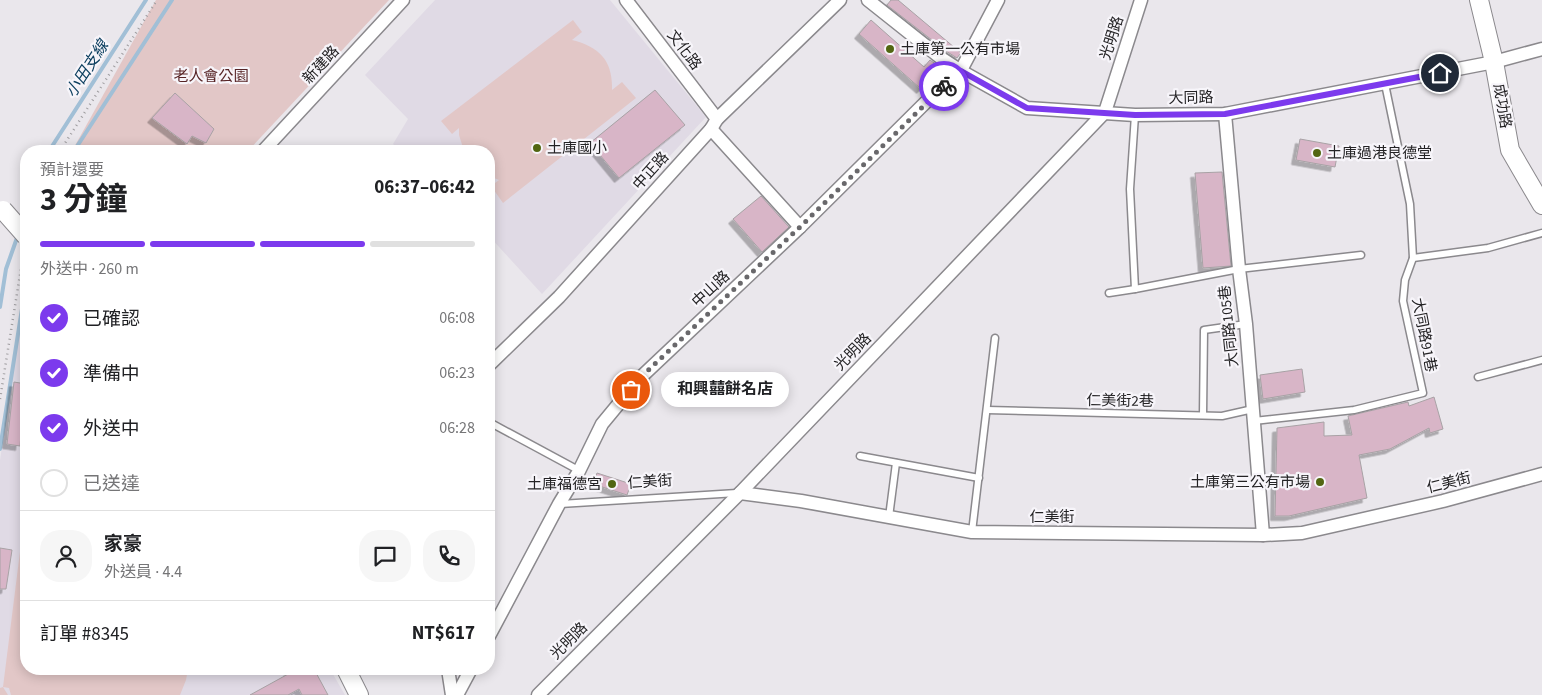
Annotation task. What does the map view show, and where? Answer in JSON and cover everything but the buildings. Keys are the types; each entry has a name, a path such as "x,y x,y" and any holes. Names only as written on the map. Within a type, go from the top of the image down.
{"street":[{"name":"新建路","path":"269,145 402,0"},
{"name":"文化路","path":"626,0 714,124 800,227"},
{"name":"中正路","path":"495,359 559,297 714,124 840,0"},
{"name":"大同路","path":"868,0 941,58 1027,108 1135,115 1225,114 1494,62 1542,49"},
{"name":"中山路","path":"495,625 559,504 581,472 602,424 640,378 800,227 926,102 961,71 998,0"},
{"name":"光明路","path":"538,695 740,493 1105,112 1141,0"},
{"name":"成功路","path":"1478,0 1494,62 1510,150 1542,206"},
{"name":"大同路105巷","path":"1225,114 1246,324 1263,535"},
{"path":"1,208 20,229"},
{"name":"仁美街","path":"740,493 972,532 1263,535 1302,533 1443,502 1542,474"},
{"path":"349,675 359,695"},
{"path":"449,675 452,695"},
{"path":"457,695 468,675"}],"lane":[{"name":"大同路91巷","path":"1253,415 1354,410 1423,393 1403,301 1405,280 1413,258 1410,204 1385,84"},
{"path":"1135,115 1130,189 1135,289"},
{"path":"1413,258 1488,248 1542,233"},
{"path":"1109,293 1239,269 1361,255"},
{"path":"1203,416 1204,330 1246,324"},
{"path":"972,532 995,338"},
{"path":"1478,377 1542,360"},
{"name":"仁美街2巷","path":"986,410 1203,416 1253,415"},
{"path":"495,425 581,472"},
{"path":"860,456 979,478"},
{"path":"889,517 896,463"},
{"name":"仁美街","path":"559,504 740,493"}],"path":[{"path":"64,145 157,0"},
{"path":"0,399 20,274"}],"shaded area":[{"name":"土庫國小","path":"435,0 610,0 706,117 542,294 495,243 495,145 394,145 408,119 365,75"},
{"path":"20,326 20,675 333,675 345,695 0,695 0,460"}],"green space":[{"name":"老人會公園","path":"156,0 389,0 254,145 75,145"},
{"path":"573,20 582,32 572,40 590,47 603,57 610,71 612,90 622,82 636,98 503,203 495,192 495,183 499,180 495,178 495,145 462,145 459,128 452,134 441,121"},
{"path":"20,552 20,675 187,675 180,695 11,695 9,688 3,687"},
{"path":"3,687 8,695 0,695 0,688"}],"waterway":[{"name":"小田支線","path":"53,145 146,0"},
{"path":"78,145 172,0"},
{"name":"小田支線","path":"0,307 6,269 18,235"},
{"path":"0,449 20,321"}],"way so far":[{"path":"631,390 640,378 800,227 944,86"}],"place":[{"name":"土庫第一公有市場","path":"890,49"},
{"name":"土庫國小","path":"537,148"},
{"name":"土庫過港良德堂","path":"1317,153"},
{"name":"和興囍餅名店","path":"631,390"},
{"name":"土庫第三公有市場","path":"1320,482"},
{"name":"土庫福德宮","path":"612,484"}],"route":[{"path":"944,86 961,71 1027,108 1135,115 1225,114 1440,73"}]}
